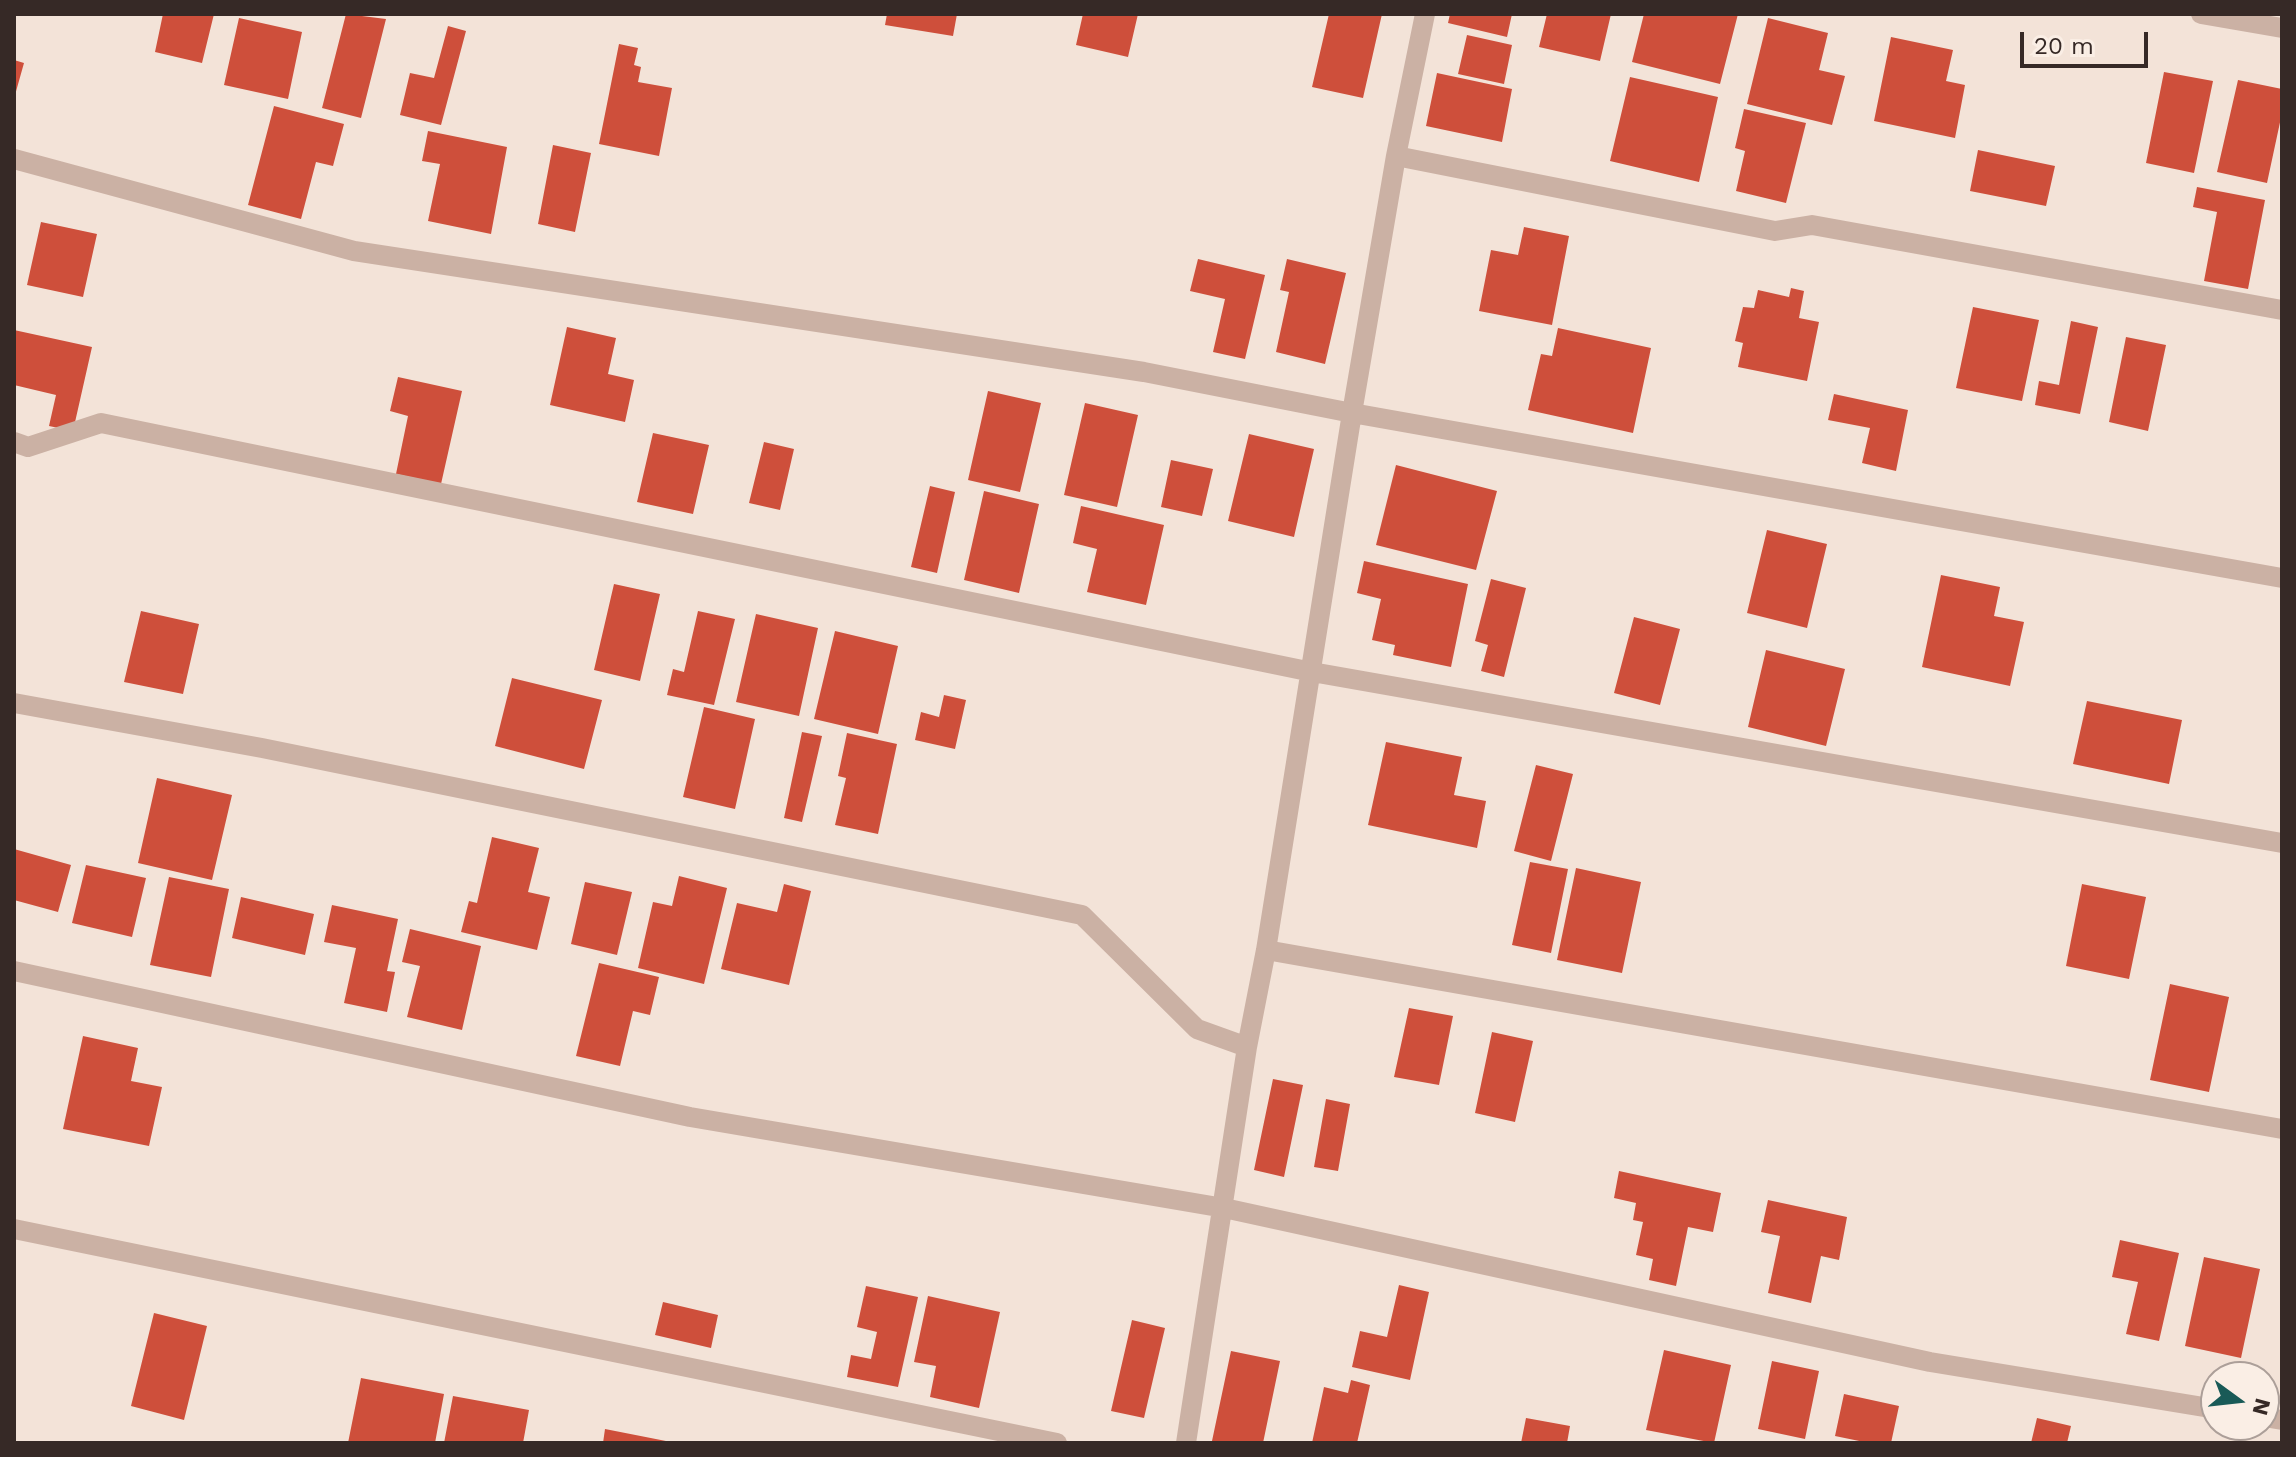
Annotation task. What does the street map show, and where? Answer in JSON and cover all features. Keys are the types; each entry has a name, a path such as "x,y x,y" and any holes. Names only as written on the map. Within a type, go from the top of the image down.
{"street":[{"path":"1186,1443 1247,1047 1266,950 1352,413 1396,156 1425,14"},
{"path":"2201,14 2282,28"},
{"path":"1396,156 1775,231 1812,225 2282,310"},
{"path":"14,159 354,251 1144,372 1352,413 2282,578"},
{"path":"14,442 28,447 101,423 1312,672 2282,843"},
{"path":"14,703 262,748 1082,915 1197,1029 1247,1047"},
{"path":"1266,950 2282,1129"},
{"path":"14,971 690,1117 1224,1208 1930,1362 2200,1406"},
{"path":"14,1229 1057,1443"}],"building":[{"path":"163,14 214,14 202,63 155,52"},
{"path":"346,14 386,19 361,118 322,108"},
{"path":"887,14 957,14 953,36 885,25"},
{"path":"1083,14 1138,14 1128,57 1076,45"},
{"path":"1329,14 1382,14 1363,98 1312,87"},
{"path":"1450,14 1512,14 1507,37 1448,23"},
{"path":"1547,14 1611,14 1600,61 1539,47"},
{"path":"1644,14 1738,14 1720,84 1632,62"},
{"path":"239,18 302,32 288,99 224,85"},
{"path":"1768,18 1828,33 1819,70 1845,76 1832,125 1747,104"},
{"path":"448,26 466,31 441,125 400,115 410,73 434,78"},
{"path":"1467,35 1512,45 1504,84 1458,74"},
{"path":"1891,37 1953,50 1946,81 1965,85 1955,138 1874,121"},
{"path":"619,44 638,48 634,65 641,67 638,82 672,88 659,156 599,144"},
{"path":"14,60 24,63 15,95 14,95"},
{"path":"2164,72 2213,81 2194,173 2146,163"},
{"path":"1437,73 1512,89 1502,142 1426,126"},
{"path":"1630,77 1718,97 1699,182 1610,161"},
{"path":"2238,80 2282,89 2282,113 2267,183 2217,172"},
{"path":"274,106 344,124 333,166 316,162 301,219 248,205"},
{"path":"1744,109 1806,123 1786,203 1736,191 1745,151 1735,148"},
{"path":"428,131 507,147 491,234 428,221 440,164 422,161"},
{"path":"553,145 591,153 575,232 538,224"},
{"path":"1978,150 2055,166 2046,206 1970,191"},
{"path":"2197,187 2265,200 2248,289 2204,281 2217,212 2193,207"},
{"path":"41,222 97,234 83,297 27,285"},
{"path":"1524,227 1569,236 1552,325 1479,311 1491,250 1518,255"},
{"path":"1198,259 1265,275 1245,359 1213,352 1225,299 1190,291"},
{"path":"1287,259 1346,273 1325,364 1276,352 1289,292 1280,290"},
{"path":"1791,288 1804,291 1799,318 1819,322 1807,381 1738,367 1743,343 1735,341 1743,307 1754,308 1758,290 1789,297"},
{"path":"1973,307 2039,320 2022,401 1956,388"},
{"path":"2071,321 2098,327 2080,414 2035,405 2039,381 2059,385"},
{"path":"567,327 616,338 608,374 634,380 625,422 550,405"},
{"path":"1558,328 1651,348 1633,433 1528,410 1541,354 1552,356"},
{"path":"14,330 92,347 73,431 49,426 56,395 14,385"},
{"path":"2126,337 2166,345 2148,431 2109,422"},
{"path":"398,377 462,391 441,484 396,474 408,416 390,411"},
{"path":"988,391 1041,403 1020,492 968,480"},
{"path":"1834,394 1908,410 1896,471 1862,463 1870,428 1828,420"},
{"path":"1085,403 1138,415 1117,507 1064,495"},
{"path":"653,433 709,445 693,514 637,502"},
{"path":"1249,434 1314,449 1294,537 1228,521"},
{"path":"764,442 794,449 780,510 749,503"},
{"path":"1171,460 1213,469 1202,516 1161,507"},
{"path":"1396,465 1497,491 1476,570 1376,545"},
{"path":"930,486 955,492 937,573 911,567"},
{"path":"984,491 1039,504 1019,593 964,580"},
{"path":"1081,506 1164,525 1146,605 1087,592 1097,549 1073,543"},
{"path":"1767,530 1827,544 1807,628 1747,613"},
{"path":"1364,561 1468,584 1451,667 1393,655 1395,645 1372,640 1381,599 1357,593"},
{"path":"1941,575 2000,587 1994,616 2024,622 2010,686 1922,667"},
{"path":"1491,579 1526,588 1504,677 1481,671 1488,645 1475,641"},
{"path":"614,584 660,594 640,681 594,670"},
{"path":"141,611 199,624 183,694 124,682"},
{"path":"698,611 735,619 714,705 667,695 673,669 684,672"},
{"path":"756,614 818,628 799,716 736,702"},
{"path":"1634,617 1680,629 1660,705 1614,693"},
{"path":"835,631 898,646 878,734 814,719"},
{"path":"1766,650 1845,669 1826,746 1748,727"},
{"path":"512,678 602,700 584,769 495,746"},
{"path":"944,695 966,700 955,749 915,740 921,712 939,717"},
{"path":"2087,701 2182,720 2169,784 2073,764"},
{"path":"704,707 755,719 735,809 683,797"},
{"path":"802,732 822,736 802,822 784,818"},
{"path":"847,733 897,744 878,834 835,825 846,778 838,776"},
{"path":"1386,742 1462,757 1454,795 1486,801 1477,848 1368,825"},
{"path":"1536,765 1573,774 1551,861 1514,851"},
{"path":"157,778 232,795 212,880 138,863"},
{"path":"492,837 539,848 528,892 550,897 537,950 461,932 469,901 477,903"},
{"path":"14,849 71,865 58,912 14,900"},
{"path":"1530,862 1568,869 1551,953 1512,945"},
{"path":"86,865 146,878 132,937 72,923"},
{"path":"1576,868 1641,882 1622,973 1557,960"},
{"path":"679,876 727,888 704,984 638,968 653,902 672,906"},
{"path":"169,877 229,889 211,977 150,965"},
{"path":"585,882 632,892 617,955 571,944"},
{"path":"784,884 811,891 789,985 721,969 737,903 777,912"},
{"path":"2082,884 2146,897 2129,979 2066,966"},
{"path":"241,897 314,914 305,955 232,938"},
{"path":"332,905 398,919 387,971 395,972 387,1012 344,1003 356,948 324,942"},
{"path":"410,929 481,946 462,1030 407,1017 420,966 402,962"},
{"path":"599,963 659,977 650,1015 633,1011 620,1066 576,1056"},
{"path":"2170,984 2229,997 2209,1092 2150,1080"},
{"path":"1409,1008 1453,1016 1439,1085 1394,1077"},
{"path":"1492,1032 1533,1041 1515,1122 1475,1113"},
{"path":"83,1036 138,1048 131,1081 162,1087 149,1146 63,1129"},
{"path":"1273,1079 1303,1085 1284,1177 1254,1170"},
{"path":"1326,1099 1350,1104 1338,1171 1314,1167"},
{"path":"1619,1171 1721,1193 1713,1232 1688,1227 1676,1286 1649,1280 1653,1259 1636,1255 1643,1222 1633,1220 1636,1203 1614,1198"},
{"path":"1768,1200 1847,1217 1839,1260 1821,1256 1811,1303 1768,1293 1780,1236 1761,1232"},
{"path":"2120,1240 2179,1253 2159,1341 2126,1334 2138,1282 2112,1277"},
{"path":"2204,1257 2260,1269 2241,1358 2185,1346"},
{"path":"1399,1285 1429,1292 1410,1380 1352,1367 1360,1331 1387,1337"},
{"path":"866,1286 918,1297 898,1387 847,1377 851,1355 871,1359 877,1332 857,1327"},
{"path":"928,1296 1000,1312 979,1408 930,1397 936,1366 914,1362"},
{"path":"663,1302 718,1315 711,1348 655,1335"},
{"path":"154,1313 207,1326 184,1420 131,1406"},
{"path":"1132,1320 1165,1328 1144,1418 1111,1411"},
{"path":"1664,1350 1731,1365 1714,1443 1646,1430"},
{"path":"1231,1351 1280,1361 1263,1443 1212,1441"},
{"path":"1772,1361 1819,1371 1805,1439 1758,1429"},
{"path":"361,1378 444,1394 435,1443 348,1443"},
{"path":"1351,1380 1370,1385 1357,1443 1312,1443 1324,1387 1348,1393"},
{"path":"1844,1394 1899,1406 1891,1443 1869,1443 1835,1436"},
{"path":"453,1396 529,1410 523,1443 444,1443"},
{"path":"1526,1418 1570,1426 1567,1443 1521,1443"},
{"path":"2037,1418 2071,1426 2067,1443 2031,1443"},
{"path":"605,1429 671,1442 671,1443 603,1443"}]}
